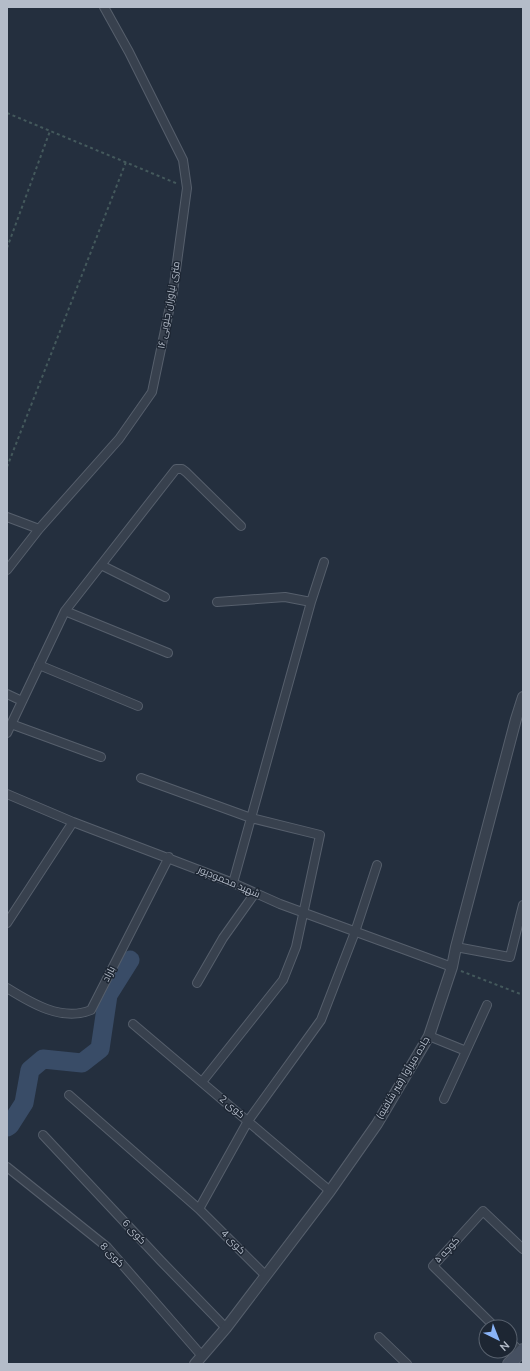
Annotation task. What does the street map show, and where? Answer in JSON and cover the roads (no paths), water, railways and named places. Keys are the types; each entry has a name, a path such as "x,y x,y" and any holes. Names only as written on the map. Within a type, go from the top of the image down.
{"main road":[{"path":"509,1364 522,1351"}],"street":[{"name":"۱۶ متری نیاوران جنوبی","path":"7,570 39,529 119,438 152,392 174,292 188,188 183,160 129,52 104,7"},
{"path":"7,733 65,611 176,469 182,469 186,472 241,526"},
{"path":"7,517 39,529"},
{"path":"233,883 311,602 324,562"},
{"path":"101,565 166,597"},
{"path":"217,602 286,596 311,602"},
{"path":"65,611 168,653"},
{"path":"39,665 138,706"},
{"path":"7,694 22,701"},
{"name":"جاده میرآوا (قبر شافیه)","path":"195,1364 226,1328 330,1191 376,1124 429,1036 452,967 456,947 519,720 523,697"},
{"path":"11,724 101,757"},
{"path":"141,778 251,818 320,835 296,947 283,980 202,1082"},
{"name":"شهید محمودپور","path":"7,794 73,822 169,857 280,904 452,967"},
{"path":"7,923 73,822"},
{"name":"باراد","path":"7,988 31,1003 49,1010 74,1014 82,1014 91,1010 169,857"},
{"path":"200,1209 248,1121 321,1020 355,932 377,865"},
{"path":"197,982 223,938 256,893"},
{"path":"456,947 510,957 523,905"},
{"path":"444,1099 487,1005"},
{"name":"کوی 2","path":"133,1024 330,1191"},
{"path":"429,1036 466,1051"},
{"name":"کوی 4","path":"69,1095 200,1209 266,1276"},
{"name":"کوی 6","path":"43,1134 156,1256 226,1328"},
{"name":"کوی 8","path":"7,1167 107,1248 202,1356"},
{"name":"کوچه ۵","path":"487,1319 433,1266 483,1211 523,1249"},
{"path":"379,1337 407,1364"}],"waterway":[{"path":"7,1127 10,1125 24,1103 30,1070 43,1059 82,1063 100,1049 108,995 130,960"}]}
